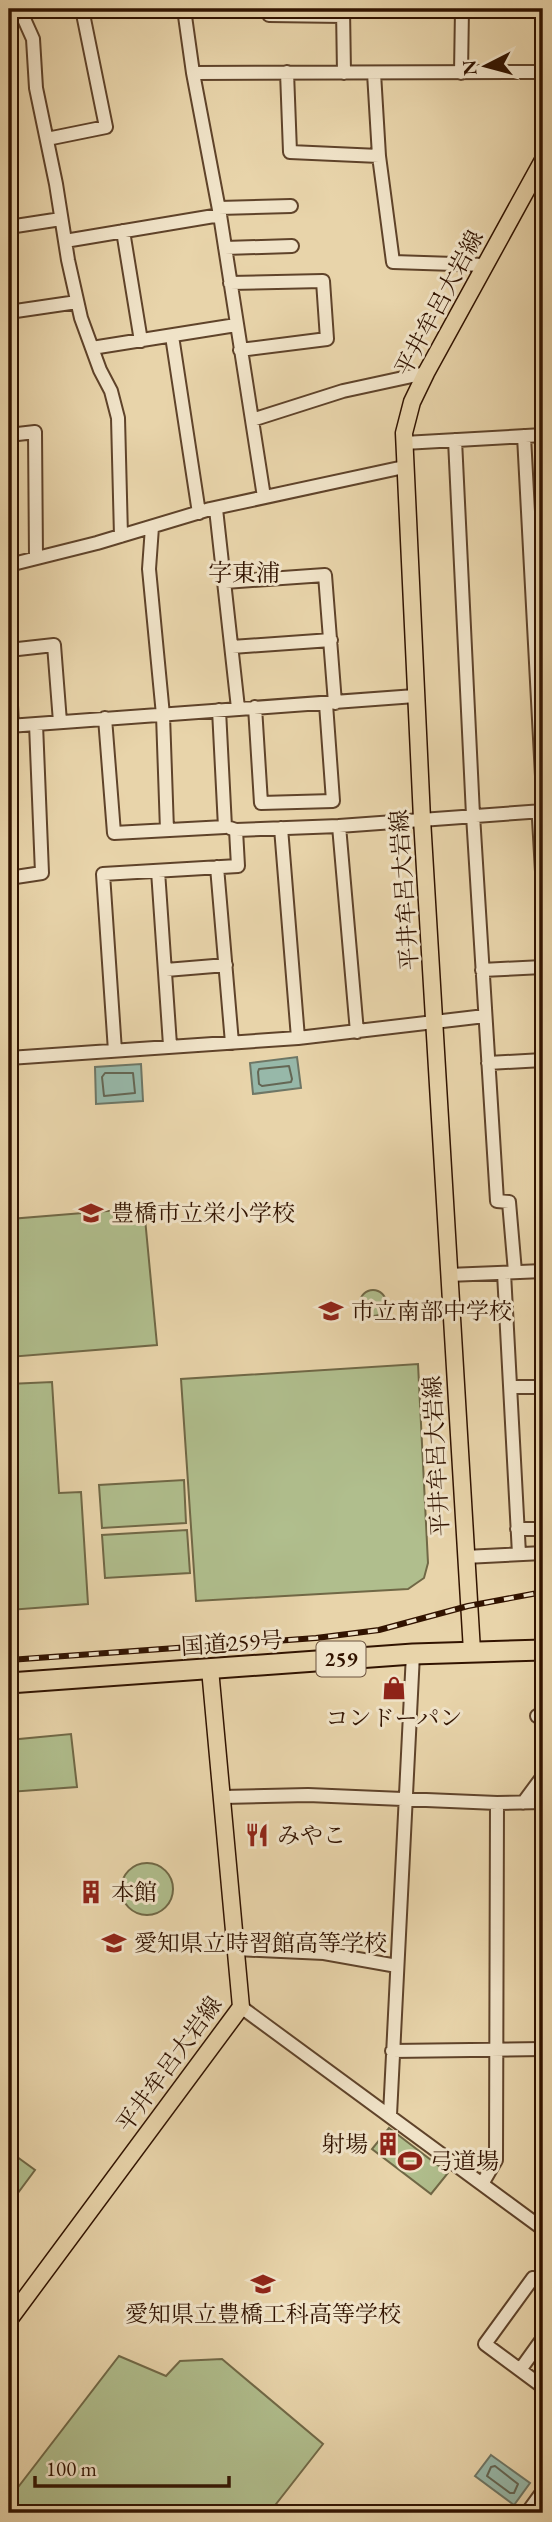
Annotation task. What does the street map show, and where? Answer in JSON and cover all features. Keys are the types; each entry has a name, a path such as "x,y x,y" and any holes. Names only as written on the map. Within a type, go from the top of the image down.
{"highway":[{"name":"国道259号","path":"9,1683 413,1654 543,1650"}],"main road":[{"path":"9,18 21,9"},
{"name":"平井牟呂大岩線","path":"472,1651 415,696 404,443 409,410 426,373 543,160"},
{"name":"平井牟呂大岩線","path":"9,2320 242,2007 210,1669"}],"street":[{"path":"21,9 33,39 36,88 77,302 118,418 121,536"},
{"path":"47,139 106,127 82,9"},
{"path":"184,9 193,73 220,212 264,497"},
{"path":"461,73 462,9"},
{"path":"269,15 343,12 344,73"},
{"path":"287,72 290,152 379,156"},
{"path":"193,73 543,72"},
{"path":"374,73 379,156 393,262 485,265"},
{"path":"65,241 220,212 291,206"},
{"path":"9,227 61,219"},
{"path":"123,231 141,341"},
{"path":"225,248 292,246"},
{"path":"230,283 323,281 327,339 240,350"},
{"path":"9,312 77,302"},
{"path":"92,348 236,325"},
{"path":"172,336 199,513"},
{"path":"252,420 344,391 426,373"},
{"path":"9,435 35,432 36,558"},
{"path":"404,443 543,435"},
{"path":"524,436 543,795"},
{"path":"455,440 473,815 497,1201 509,1202 511,1387 519,1554"},
{"path":"9,565 199,513 404,467"},
{"path":"216,509 238,708"},
{"path":"152,527 149,569 163,715 167,830"},
{"path":"225,582 325,575 331,640 333,801 261,803 255,707"},
{"path":"232,647 331,640"},
{"path":"9,650 54,645 60,722"},
{"path":"9,665 10,726 415,696"},
{"path":"116,1051 103,874 238,866 230,829 219,710"},
{"path":"105,718 114,833 339,826 543,809 539,819 543,889"},
{"path":"9,878 42,873 36,724"},
{"path":"339,826 357,1032"},
{"path":"281,828 298,1038"},
{"path":"218,867 232,1043"},
{"path":"158,871 170,1045"},
{"path":"166,970 226,965"},
{"path":"482,970 543,967"},
{"path":"9,1058 298,1038 485,1016"},
{"path":"488,1063 543,1060"},
{"path":"448,1275 543,1271"},
{"path":"511,1387 543,1387"},
{"path":"517,1529 543,1529"},
{"path":"465,1557 543,1553"},
{"path":"390,2115 413,1654"},
{"path":"523,1803 543,1776"},
{"path":"223,1797 308,1795 497,1803 543,1802"},
{"path":"482,2184 496,2160 497,1803"},
{"path":"236,1950 324,1953 397,1966"},
{"path":"242,2007 543,2229"},
{"path":"392,2050 543,2049"},
{"path":"543,2285 533,2278 485,2344 543,2387"},
{"path":"520,2370 543,2338"},
{"path":"527,2513 543,2491"}],"green space":[{"path":"144,1208 157,1345 9,1357 10,1219"},
{"path":"373,1290 382,1294 386,1303 382,1312 373,1316 364,1312 360,1303 364,1294"},
{"path":"418,1364 428,1563 424,1578 408,1589 196,1601 181,1379"},
{"path":"52,1382 59,1493 81,1492 88,1604 9,1610 9,1384"},
{"path":"184,1480 186,1523 102,1528 99,1485"},
{"path":"187,1530 190,1573 105,1578 102,1535"},
{"path":"71,1734 77,1787 9,1792 9,1740"},
{"path":"147,1863 157,1865 165,1871 171,1879 171,1899 165,1907 157,1913 147,1915 137,1913 129,1907 123,1899 121,1889 123,1879 129,1871 137,1865"},
{"name":"弓道場","path":"389,2128 448,2173 431,2194 372,2149"},
{"path":"9,2151 35,2170 9,2205"},
{"path":"119,2356 166,2376 180,2361 222,2359 323,2444 269,2513 14,2513 9,2509 9,2499"}],"water":[{"path":"297,1057 301,1088 253,1094 250,1063"},
{"path":"141,1064 143,1101 96,1104 95,1067"},
{"path":"491,2455 530,2483 514,2505 475,2476"}],"railway":[{"path":"9,1660 316,1638 379,1630 468,1606 543,1592"}],"place":[{"name":"豊橋市立栄小学校","path":"91,1213"},
{"name":"市立南部中学校","path":"331,1311"},
{"name":"コンドーパン","path":"394,1688"},
{"name":"みやこ","path":"257,1835"},
{"name":"本館","path":"91,1892"},
{"name":"愛知県立時習館高等学校","path":"114,1943"},
{"name":"射場","path":"388,2144"},
{"name":"弓道場","path":"410,2161"},
{"name":"愛知県立豊橋工科高等学校","path":"263,2284"}],"district":[{"name":"字東浦","path":"244,573"}]}
